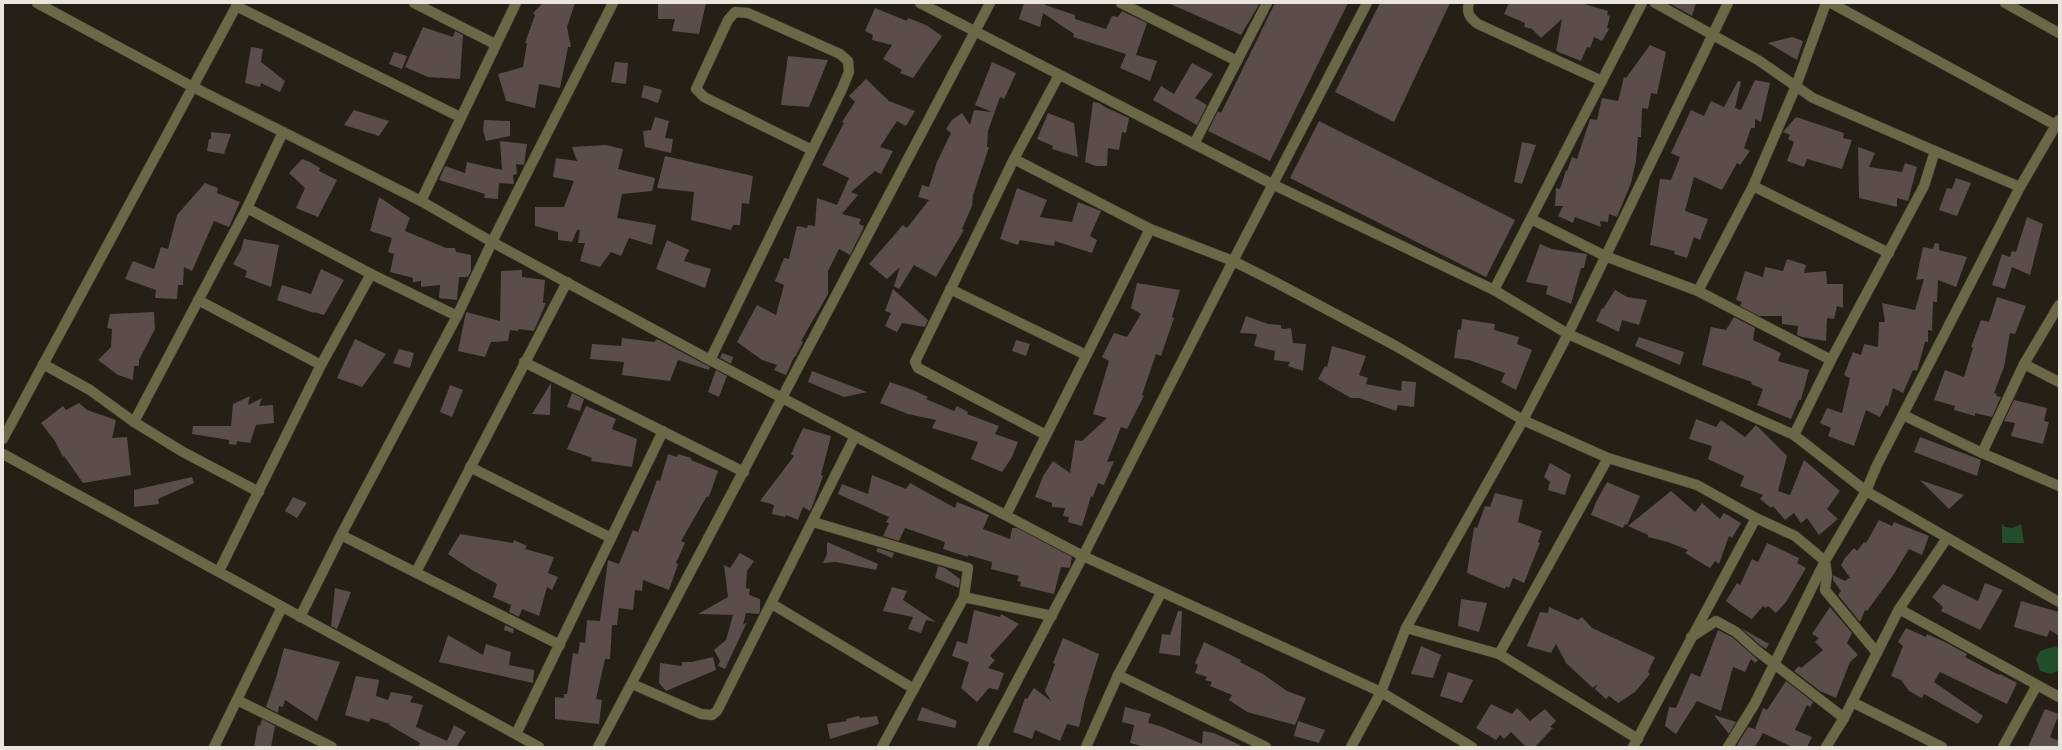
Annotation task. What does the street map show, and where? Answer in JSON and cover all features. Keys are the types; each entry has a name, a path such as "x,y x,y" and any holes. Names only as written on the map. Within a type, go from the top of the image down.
{"street":[{"path":"37,3 191,86 421,201 492,242 710,360 1083,556 1161,593 1381,692 1472,747"},
{"path":"414,3 495,44"},
{"path":"421,201 516,3"},
{"path":"300,617 341,535 457,316 492,242 613,3"},
{"path":"920,3 1194,144 1494,290 1568,334 1794,435 1866,492 2059,602"},
{"path":"598,747 990,3"},
{"path":"1121,3 1237,61"},
{"path":"1194,144 1267,3"},
{"path":"982,747 1052,616 1233,261 1368,3"},
{"path":"1469,3 1467,9 1469,16 1478,24 1602,81"},
{"path":"1494,290 1642,3"},
{"path":"1654,3 1758,60 1813,98 2020,187"},
{"path":"1351,747 1381,692 1406,628 1524,420 1568,334 1728,3"},
{"path":"1698,290 1753,186 1796,86 1826,3"},
{"path":"1728,747 1754,705 1825,561 1866,492 1877,465 2020,187 2058,124 1831,3"},
{"path":"2005,3 2059,33"},
{"path":"3,439 191,86 237,5 460,117"},
{"path":"710,360 812,150 849,72 848,61 840,54 748,12 735,12 728,20 696,88 704,96 812,150"},
{"path":"1046,435 915,365 917,356 1014,159 1059,75"},
{"path":"134,422 246,208 283,132"},
{"path":"1794,435 1831,360 1924,186 1935,151"},
{"path":"1014,159 1150,229 1233,261 1394,345 1524,420 1608,458 1697,485 1756,518 1795,536 1825,561 1827,575 1825,590 1877,653"},
{"path":"1753,186 1889,252"},
{"path":"246,208 371,274 457,316"},
{"path":"1531,219 1605,256 1698,290 1831,360"},
{"path":"1006,515 1150,229"},
{"path":"219,571 321,365 371,274"},
{"path":"416,572 567,282"},
{"path":"950,289 1086,355"},
{"path":"198,300 321,365"},
{"path":"1982,454 2024,364 2059,305"},
{"path":"524,362 744,472"},
{"path":"43,364 90,390 134,422 183,452 259,492"},
{"path":"2024,364 2059,382"},
{"path":"1903,415 1982,454 2059,486"},
{"path":"516,734 663,431"},
{"path":"632,684 701,714 712,715 720,707 855,436"},
{"path":"3,454 539,747"},
{"path":"1500,654 1608,458"},
{"path":"470,467 611,538"},
{"path":"1406,628 1500,654 1635,743 1689,638 1756,518"},
{"path":"813,522 968,568 964,597 882,747"},
{"path":"341,535 560,645"},
{"path":"1826,747 1844,718 1899,609 1947,538"},
{"path":"1086,747 1118,675 1161,593"},
{"path":"964,597 1052,616"},
{"path":"772,604 914,689"},
{"path":"214,747 282,607"},
{"path":"1899,609 2059,697"},
{"path":"1689,638 1716,621 1736,632 1773,664 1844,718"},
{"path":"1118,675 1249,743 1266,747"},
{"path":"2003,747 2037,685"},
{"path":"237,700 332,747"},
{"path":"1852,702 1942,747"}],"green space":[{"path":"2002,523 2005,527 2013,528 2021,524 2024,543 2002,543"},
{"path":"2056,646 2059,648 2059,670 2051,674 2040,671 2036,659 2040,651"}],"building":[{"path":"543,3 575,3 567,27 571,47 568,47 560,88 539,84 535,108 506,101 498,74 523,67 527,43 525,43 535,15 533,13"},
{"path":"658,3 706,3 699,34 672,31 675,19 658,19"},
{"path":"1024,3 1046,3 1045,5 1075,15 1075,19 1106,29 1112,16 1118,17 1122,11 1147,23 1136,55 1157,61 1150,81 1120,68 1126,54 1073,37 1074,34 1043,13 1040,27 1019,19"},
{"path":"1168,3 1260,3 1241,35"},
{"path":"1275,3 1348,3 1270,161 1208,131 1218,111 1221,113"},
{"path":"1380,3 1450,3 1394,122 1335,92"},
{"path":"1509,3 1581,3 1608,11 1607,15 1610,16 1607,28 1609,29 1602,41 1594,37 1590,48 1587,47 1581,61 1556,51 1562,19 1541,38 1532,29 1524,27 1525,23 1504,14"},
{"path":"1696,3 1692,16 1671,4"},
{"path":"875,8 907,21 908,18 926,25 942,36 913,78 900,73 902,70 883,59 892,45 872,40 873,35 865,31"},
{"path":"423,27 453,37 455,31 463,35 460,79 428,77 405,67"},
{"path":"1792,37 1803,41 1797,60 1768,43"},
{"path":"1650,45 1666,52 1657,94 1651,93 1648,109 1642,108 1641,137 1638,137 1636,161 1631,183 1617,217 1609,214 1608,222 1600,221 1601,227 1575,217 1573,223 1558,216 1563,206 1555,206 1556,188 1560,189 1572,157 1577,159 1590,119 1597,120 1602,98 1618,101 1624,77 1626,78"},
{"path":"251,47 263,49 261,62 285,81 280,92 261,83 260,87 245,83"},
{"path":"394,52 407,56 402,69 389,64"},
{"path":"788,56 828,60 809,107 781,105"},
{"path":"615,62 628,63 626,84 611,82"},
{"path":"992,62 1016,73 1004,99 1000,97 988,131 987,147 989,147 973,195 972,206 962,229 964,230 936,277 914,265 899,289 894,286 900,267 887,279 869,264 903,225 907,228 929,200 918,197 922,185 929,187 937,162 951,133 946,129 952,120 962,113 970,125 974,110 992,112 975,105"},
{"path":"1192,63 1213,74 1195,98 1207,105 1197,125 1153,100 1161,86 1174,94"},
{"path":"866,79 889,101 915,111 906,126 897,121 880,147 893,151 881,174 875,171 851,192 858,195 842,214 861,219 859,224 864,226 863,229 850,255 839,249 828,271 828,294 801,341 803,342 786,375 774,370 777,365 762,360 737,342 757,305 776,315 784,285 775,281 784,258 789,259 797,226 807,228 808,225 815,226 817,198 837,205 849,178 822,165 844,123 842,122 855,102 849,96"},
{"path":"1755,80 1770,83 1761,122 1755,119 1755,128 1751,128 1744,148 1750,151 1740,165 1737,163 1722,190 1694,177 1685,211 1708,219 1700,240 1694,237 1687,258 1674,254 1675,251 1650,245 1660,179 1671,180 1680,157 1671,153 1691,110 1704,116 1711,101 1724,107 1738,81 1741,82 1735,108 1741,110"},
{"path":"644,85 662,90 658,103 641,97"},
{"path":"1093,102 1099,103 1129,118 1126,133 1122,132 1119,150 1108,148 1107,166 1096,166 1085,162"},
{"path":"354,110 389,121 379,136 344,125"},
{"path":"1048,113 1074,123 1078,157 1052,149 1053,146 1037,139"},
{"path":"655,117 669,121 665,138 673,139 671,153 645,147 643,131 651,130"},
{"path":"1796,117 1844,133 1843,138 1852,140 1842,169 1807,159 1804,167 1787,161 1794,142 1788,139 1790,135 1783,132"},
{"path":"484,120 510,121 510,136 486,141 483,130"},
{"path":"1319,121 1515,220 1486,277 1290,178"},
{"path":"211,132 231,134 224,154 207,151 209,139 211,139"},
{"path":"500,141 527,144 524,165 516,164 517,174 513,175 514,184 499,183 498,199 484,198 485,194 439,180 445,166 465,173 467,162 502,170"},
{"path":"1522,142 1536,145 1522,184 1514,182"},
{"path":"606,145 623,149 618,169 655,178 652,191 622,194 617,218 656,225 652,245 629,238 621,256 611,252 600,267 580,261 585,243 578,243 580,230 577,230 572,242 558,240 558,232 535,226 535,207 564,207 574,181 553,177 556,158 577,161 572,147"},
{"path":"1858,147 1875,153 1869,167 1902,172 1905,163 1917,167 1908,201 1897,198 1897,207 1859,198"},
{"path":"665,156 753,176 749,204 742,203 740,225 733,225 731,230 691,220 694,192 657,188"},
{"path":"302,159 320,168 319,171 337,180 318,217 296,208 305,188 289,173"},
{"path":"1956,178 1971,183 1957,216 1939,210 1947,188 1952,189"},
{"path":"205,183 218,188 217,193 240,202 229,227 214,221 192,271 184,267 183,285 178,285 177,299 155,298 156,290 125,279 133,261 154,269 161,247 168,249 177,215"},
{"path":"1017,188 1047,200 1040,217 1072,222 1078,202 1101,211 1090,236 1097,240 1092,253 1055,241 1054,246 1020,240 1018,245 1000,239"},
{"path":"379,197 410,218 405,231 446,248 455,248 456,252 471,255 471,271 468,277 459,277 457,300 439,298 440,285 421,287 421,281 413,282 413,278 390,272 394,254 388,252 392,238 370,231"},
{"path":"2027,217 2043,224 2030,275 2012,267 2005,289 1992,285 2002,254 2010,257 2012,251 2016,252"},
{"path":"244,239 279,245 271,287 245,277 247,271 233,264 241,250"},
{"path":"667,240 689,250 684,261 711,269 705,288 656,269"},
{"path":"1935,243 1939,244 1939,250 1967,257 1956,287 1938,280 1937,302 1933,302 1932,331 1928,330 1928,342 1925,342 1917,371 1913,370 1903,393 1893,388 1888,406 1886,405 1880,417 1866,410 1854,446 1828,436 1831,428 1820,423 1827,408 1842,413 1850,378 1844,375 1853,352 1861,355 1864,344 1878,347 1879,322 1885,322 1882,303 1915,310 1924,279 1916,280 1923,247 1933,249"},
{"path":"1540,244 1552,249 1587,254 1584,268 1581,268 1571,304 1546,294 1548,286 1526,282"},
{"path":"1787,259 1806,265 1804,273 1826,271 1827,284 1843,284 1843,308 1837,306 1834,319 1827,318 1826,341 1797,335 1798,326 1782,324 1782,316 1759,316 1740,306 1742,302 1736,300 1745,271 1763,277 1765,267 1783,271"},
{"path":"321,269 344,280 324,315 277,300 282,285 311,294"},
{"path":"522,270 522,277 545,280 543,303 546,303 534,331 519,329 518,331 510,330 508,341 491,342 485,357 458,351 466,312 500,321 501,271"},
{"path":"1137,283 1180,290 1172,317 1174,318 1161,356 1156,354 1142,395 1144,396 1127,429 1121,427 1107,462 1114,461 1104,485 1098,483 1093,497 1091,496 1082,526 1068,522 1069,517 1063,516 1065,508 1052,507 1052,503 1035,497 1043,476 1053,461 1070,473 1075,440 1082,441 1107,418 1093,414 1109,361 1102,357 1114,333 1127,337 1141,314 1131,308"},
{"path":"893,289 928,320 925,327 902,323 897,332 885,326 891,313 885,311"},
{"path":"1615,290 1627,297 1647,300 1639,325 1622,320 1619,332 1596,321 1602,308 1603,309"},
{"path":"1997,297 2026,306 2015,334 2010,333 2004,367 1994,393 1997,394 1996,396 2001,397 1992,417 1975,413 1975,416 1954,410 1955,406 1934,400 1945,370 1964,377 1973,348 1971,347 1981,320 1989,322"},
{"path":"154,312 155,329 139,360 139,366 134,366 133,380 118,375 98,360 111,347 112,329 107,328 110,314"},
{"path":"1246,316 1268,324 1281,325 1281,328 1283,329 1291,328 1293,343 1306,344 1303,371 1288,366 1290,362 1274,360 1275,351 1254,346 1257,334 1240,333"},
{"path":"1734,317 1755,328 1753,340 1781,353 1778,361 1809,370 1801,400 1799,400 1791,419 1757,405 1763,389 1751,384 1752,382 1702,365 1711,327 1726,330"},
{"path":"1462,319 1495,324 1494,330 1519,337 1517,344 1532,350 1516,390 1501,382 1505,373 1469,360 1454,358 1458,329 1461,330"},
{"path":"1639,337 1684,352 1680,365 1635,346"},
{"path":"622,338 654,342 657,339 710,367 709,370 678,360 670,381 622,375 624,362 590,359 592,344 621,346"},
{"path":"355,339 386,354 362,387 337,378"},
{"path":"1016,340 1030,344 1026,356 1012,351"},
{"path":"1332,346 1366,356 1359,375 1368,378 1366,384 1401,391 1402,381 1416,382 1414,407 1398,405 1396,411 1359,398 1351,398 1318,379 1325,366 1327,367"},
{"path":"399,349 414,353 410,368 393,363"},
{"path":"722,353 733,357 731,364 720,358"},
{"path":"716,370 727,376 719,397 708,392"},
{"path":"812,371 867,392 844,397 808,382"},
{"path":"890,382 913,390 928,397 926,399 954,411 957,406 968,412 967,414 999,426 995,434 1018,442 1012,457 1002,472 971,459 978,442 932,428 936,420 908,414 880,403"},
{"path":"551,383 550,415 532,414"},
{"path":"450,385 463,390 452,417 440,412"},
{"path":"572,393 584,399 580,411 567,407"},
{"path":"250,396 248,405 262,398 259,406 273,405 274,423 256,425 250,443 237,441 236,445 229,444 229,440 192,434 193,426 231,426 233,404"},
{"path":"2014,400 2047,408 2044,421 2049,422 2043,444 2011,436 2015,423 2004,421"},
{"path":"79,403 87,410 116,420 112,438 127,437 131,475 83,483 64,456 63,457 55,441 41,423 63,406 66,410"},
{"path":"586,406 616,419 612,429 637,439 632,467 591,461 592,458 567,449"},
{"path":"1696,419 1716,427 1721,420 1745,437 1756,425 1787,456 1778,491 1790,495 1804,460 1840,491 1827,509 1838,519 1819,535 1807,518 1801,523 1794,513 1785,520 1773,506 1771,508 1760,499 1763,495 1740,486 1744,476 1708,459 1712,446 1689,439"},
{"path":"803,428 831,436 821,475 823,476 812,507 810,511 803,507 798,520 786,515 785,517 772,514 774,505 760,501 794,456 791,454"},
{"path":"1920,437 1981,460 1977,476 1914,452"},
{"path":"668,454 677,457 678,454 691,458 691,460 718,471 709,497 707,496 681,541 685,543 676,563 678,564 669,590 643,580 642,591 635,590 633,610 619,608 617,625 612,625 610,659 605,659 596,699 602,700 599,724 555,719 555,697 564,698 564,694 567,694 573,653 578,654 580,642 585,643 587,620 600,621 608,560 619,564 633,530 638,532 657,480 660,481"},
{"path":"1550,463 1571,475 1565,495 1548,490 1550,482 1544,477"},
{"path":"872,475 906,489 910,483 955,508 957,502 989,515 983,529 1010,539 1012,528 1017,528 1072,557 1070,567 1061,567 1054,594 1020,586 1021,582 1017,581 1019,576 991,569 992,562 968,555 968,557 943,549 945,542 905,528 899,541 883,536 889,523 886,522 889,517 838,494 842,484 868,494"},
{"path":"192,477 194,483 158,499 159,504 134,507 134,490"},
{"path":"1920,480 1964,495 1949,509"},
{"path":"1607,482 1640,496 1627,525 1625,524 1623,528 1591,515"},
{"path":"1671,491 1695,512 1702,503 1720,519 1724,513 1741,523 1732,538 1729,536 1719,564 1715,561 1710,568 1685,553 1688,550 1668,542 1648,537 1648,535 1628,526"},
{"path":"1495,493 1523,500 1518,522 1542,531 1538,542 1540,543 1524,583 1513,578 1509,588 1506,586 1505,589 1467,573 1474,527 1477,528 1485,506 1490,507"},
{"path":"293,497 307,503 297,518 285,511"},
{"path":"1879,520 1892,526 1894,522 1929,536 1922,555 1909,549 1892,577 1867,611 1865,610 1860,622 1838,595 1841,591 1833,580 1833,575 1845,581 1849,578 1851,579 1841,565 1854,548 1857,551 1864,542 1866,543"},
{"path":"460,534 513,543 514,540 527,546 525,549 554,557 548,573 558,577 552,590 547,587 539,616 522,609 519,617 509,612 511,605 493,597 497,584 448,554"},
{"path":"827,542 878,564 876,570 836,562 823,563 827,554"},
{"path":"1767,543 1799,558 1797,563 1806,568 1786,602 1776,613 1768,606 1765,608 1763,606 1752,619 1726,601 1737,583 1740,585 1752,559 1758,562"},
{"path":"878,548 894,553 892,558 876,551"},
{"path":"740,553 754,561 747,571 746,588 750,589 749,595 760,599 760,611 759,614 746,613 743,625 747,622 725,669 718,666 720,661 714,650 726,640 733,615 698,614 728,597 724,565 730,568"},
{"path":"938,566 945,568 960,579 959,588 935,578"},
{"path":"1985,583 2003,590 1980,630 1941,611 1943,607 1932,597 1943,584 1978,601"},
{"path":"892,587 907,591 903,600 936,622 926,620 921,633 908,629 913,617 883,611"},
{"path":"335,588 351,592 337,629 331,626"},
{"path":"1461,599 1487,603 1479,632 1458,626"},
{"path":"2021,601 2059,612 2059,636 2050,630 2047,637 2014,627"},
{"path":"1549,607 1578,620 1582,617 1592,628 1655,657 1648,672 1650,674 1635,692 1618,703 1609,696 1606,699 1595,689 1597,684 1593,688 1566,663 1556,644 1551,653 1527,646 1540,612 1548,613"},
{"path":"1830,607 1852,633 1847,643 1858,655 1850,662 1836,698 1820,691 1794,671 1799,666 1801,668 1823,650 1815,642 1819,638 1812,634"},
{"path":"974,610 1000,617 1001,614 1019,624 990,656 995,660 988,668 1004,673 998,690 989,688 977,702 961,688 969,662 952,656 957,641 967,644"},
{"path":"1178,611 1182,611 1180,656 1159,653 1162,634 1170,635"},
{"path":"505,625 514,629 513,633 504,630"},
{"path":"1741,628 1769,644 1766,649 1760,645"},
{"path":"1906,628 1926,637 1927,634 1945,642 1967,654 1965,657 2017,683 2007,704 1940,672 1934,682 1983,716 1978,724 1924,694 1922,698 1909,691 1901,680 1891,676 1903,646 1898,642"},
{"path":"1718,630 1732,637 1758,660 1755,663 1751,659 1745,672 1733,667 1721,711 1697,701 1676,734 1665,726 1669,707 1676,708 1691,673 1700,677"},
{"path":"448,635 483,655 486,644 511,652 509,665 534,670 533,683 439,662"},
{"path":"1063,638 1099,654 1085,700 1079,727 1067,724 1060,741 1035,730 1032,739 1013,732 1025,698 1027,699 1034,688 1051,701 1045,691 1055,664 1053,663"},
{"path":"1204,642 1241,660 1240,662 1263,674 1287,691 1306,698 1295,725 1247,712 1229,700 1232,695 1210,686 1212,682 1205,680 1207,677 1195,673 1198,665 1195,663"},
{"path":"1421,646 1441,655 1433,678 1411,674"},
{"path":"284,648 340,662 317,721 285,700 283,707 279,706 278,713 266,707"},
{"path":"713,657 716,670 666,691 659,683 660,663 682,666 682,662 691,662"},
{"path":"1448,672 1473,680 1462,703 1440,696"},
{"path":"356,676 379,680 376,696 388,700 391,692 413,696 410,702 423,705 416,727 447,741 454,725 466,732 457,746 461,747 418,747 420,743 389,725 390,724 371,718 369,722 345,715"},
{"path":"1786,681 1813,702 1810,707 1807,705 1795,730 1812,737 1807,747 1792,747 1763,733 1755,747 1739,747 1737,745 1748,727 1758,730 1755,729 1763,708 1767,710"},
{"path":"1491,704 1512,714 1517,708 1530,721 1545,709 1556,721 1550,727 1553,728 1535,747 1526,747 1511,732 1504,739 1500,735 1496,740 1476,728"},
{"path":"922,707 957,721 955,728 917,720"},
{"path":"1125,707 1151,714 1148,723 1160,726 1202,744 1203,731 1214,733 1244,747 1145,747 1130,743 1134,725 1122,722"},
{"path":"2045,709 2059,714 2050,737 2059,741 2059,747 2028,747"},
{"path":"1714,715 1736,722 1729,734"},
{"path":"859,716 860,718 877,716 879,724 830,739 827,724 847,721 846,719"},
{"path":"262,719 275,726 271,747 254,747 258,725 260,726"},
{"path":"1298,721 1325,730 1319,743 1294,736"}]}
